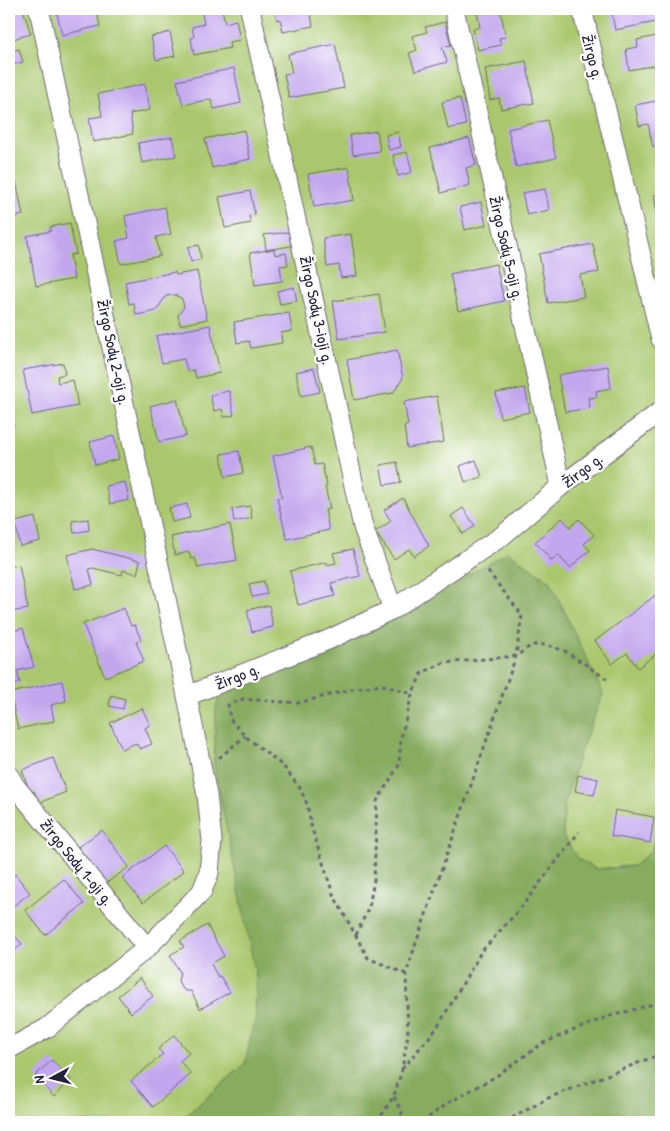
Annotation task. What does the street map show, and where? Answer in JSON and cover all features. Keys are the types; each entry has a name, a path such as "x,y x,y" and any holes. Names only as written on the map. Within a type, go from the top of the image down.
{"street":[{"name":"Žirgo Sodų 2-oji g.","path":"39,9 187,696"},
{"name":"Žirgo Sodų 3-ioji g.","path":"250,9 363,527 393,609"},
{"name":"Žirgo Sodų 5-oji g.","path":"454,9 561,486"},
{"name":"Žirgo g.","path":"582,9 661,339"},
{"name":"Žirgo g.","path":"187,696 328,640 393,609 502,536 561,486 661,411"},
{"path":"9,1050 47,1028 147,948 202,891 209,873 212,840 207,795 187,696"},
{"name":"Žirgo Sodų 1-oji g.","path":"9,776 15,786 147,948"}],"path":[{"path":"377,1122 394,1096 402,1070 408,1034 406,974 516,656 522,615 474,554"},
{"path":"356,935 369,907 374,880 376,801 399,765 401,738 412,694 422,673 443,663 516,656 532,645 547,645 565,651 607,679"},
{"path":"406,974 368,958 333,894 312,829 307,804 300,788 284,766 245,736 230,719 228,705 243,700 298,703 357,688 383,685 412,694"},
{"path":"202,769 225,754 245,736"},
{"path":"402,1070 437,1028 481,952 519,910 579,832"},
{"path":"422,1122 448,1103 495,1077 543,1043 607,1017 661,1002"},
{"path":"505,1122 548,1098 661,1054"},
{"path":"394,1096 402,1112 400,1122"}],"green space":[{"path":"9,9 661,9 661,813 652,850 634,866 596,869 578,859 563,836 564,804 580,752 508,553 367,633 227,687 256,976 256,1015 245,1064 179,1122 9,1122"},
{"path":"508,552 550,581 603,694 580,752 564,804 563,836 578,859 596,869 634,866 652,850 661,813 661,1122 179,1122 245,1064 256,1015 256,976 214,765 216,708 219,696 227,687 367,633"}],"building":[{"path":"9,9 23,9 31,34 13,39 9,28"},
{"path":"56,9 96,9 100,26 62,35"},
{"path":"222,9 225,23 236,20 240,40 229,42 230,48 194,55 191,38 194,37 192,27 204,24 201,10"},
{"path":"274,9 310,9 313,26 283,32 280,19 277,20"},
{"path":"500,9 506,37 499,38 501,45 478,50 473,29 480,27 477,12"},
{"path":"611,9 659,9 661,21 615,30"},
{"path":"445,22 451,45 442,47 447,62 415,71 409,53 417,50 412,36 427,32 425,27"},
{"path":"170,32 175,56 156,60 151,37"},
{"path":"661,35 661,64 629,70 626,49 638,47 637,40"},
{"path":"335,44 344,88 289,98 284,74 292,73 288,54"},
{"path":"19,49 23,62 13,65 9,52"},
{"path":"526,61 534,103 501,109 499,98 490,100 485,69"},
{"path":"234,68 241,103 214,109 211,99 183,105 177,81"},
{"path":"145,84 150,110 130,114 133,134 93,142 89,118 102,116 98,94"},
{"path":"460,98 466,125 448,129 442,102"},
{"path":"661,100 661,145 653,147 648,124 639,126 635,105"},
{"path":"547,120 556,158 516,167 508,129"},
{"path":"244,130 250,159 212,168 205,139"},
{"path":"377,131 380,151 353,155 350,135"},
{"path":"398,132 401,147 389,150 386,135"},
{"path":"172,137 176,156 142,163 138,143"},
{"path":"469,138 476,165 466,168 470,185 441,193 430,148"},
{"path":"407,152 412,172 398,176 393,155"},
{"path":"349,167 354,200 314,207 308,174"},
{"path":"16,181 23,215 9,218 9,182"},
{"path":"545,189 549,210 527,215 522,193"},
{"path":"250,191 255,215 249,216 251,223 225,228 219,197"},
{"path":"661,193 661,213 657,214 654,195"},
{"path":"481,202 486,225 465,230 460,207"},
{"path":"165,207 171,234 156,237 160,256 121,264 116,241 129,238 125,216"},
{"path":"70,223 76,254 70,255 74,279 36,286 27,236 51,231 50,227"},
{"path":"289,232 291,246 266,250 264,235"},
{"path":"351,234 357,276 341,278 339,265 327,267 323,238"},
{"path":"593,244 599,272 580,275 584,297 548,303 539,254"},
{"path":"199,245 201,259 191,262 188,247"},
{"path":"274,249 275,255 286,253 288,265 280,266 282,281 255,285 250,253"},
{"path":"496,264 504,301 458,311 450,274"},
{"path":"197,271 207,319 180,325 178,315 184,307 182,299 175,295 166,296 156,311 136,315 134,303 129,304 125,282 175,272 176,275"},
{"path":"294,287 297,301 280,304 277,291"},
{"path":"379,294 385,332 339,339 333,301"},
{"path":"289,313 292,331 281,333 282,343 251,348 249,341 237,343 234,322"},
{"path":"210,325 220,373 196,378 194,370 187,371 184,359 162,363 156,336"},
{"path":"397,350 403,378 393,393 354,400 347,360"},
{"path":"63,363 65,374 57,376 58,383 73,380 78,406 32,415 23,370"},
{"path":"608,366 611,388 596,391 597,397 588,398 590,408 565,412 558,375"},
{"path":"314,368 320,392 301,396 296,372"},
{"path":"525,388 530,412 500,418 496,393"},
{"path":"229,391 234,415 224,417 222,409 214,411 210,395"},
{"path":"437,396 444,442 407,448 404,426 408,425 404,402"},
{"path":"177,399 186,436 159,442 150,406"},
{"path":"9,405 14,426 9,427"},
{"path":"114,436 119,459 95,465 90,442"},
{"path":"311,447 315,465 322,464 327,486 325,487 330,509 325,510 329,530 287,539 277,498 282,497 273,456"},
{"path":"239,451 243,473 225,477 221,454"},
{"path":"476,460 482,477 465,482 460,466"},
{"path":"397,462 401,482 384,485 380,465"},
{"path":"125,482 129,500 110,504 106,486"},
{"path":"403,498 429,546 414,556 409,549 394,559 375,532 391,521 384,510"},
{"path":"187,504 190,518 172,522 169,508"},
{"path":"250,506 252,518 234,522 232,509"},
{"path":"463,508 475,526 463,534 451,516"},
{"path":"35,517 40,541 20,546 15,522"},
{"path":"562,518 570,527 579,519 594,535 584,544 590,550 570,568 558,555 552,561 535,542"},
{"path":"88,519 89,530 74,533 72,521"},
{"path":"230,524 237,560 198,568 195,558 191,559 189,552 175,555 171,537"},
{"path":"92,549 140,561 137,574 123,570 122,575 93,568 89,569 93,585 75,589 67,555"},
{"path":"353,549 360,576 331,583 335,596 298,605 290,571 327,562 327,565 336,563 333,553"},
{"path":"19,565 28,609 9,612 9,567"},
{"path":"264,581 267,594 252,597 249,584"},
{"path":"661,591 661,650 638,668 627,653 612,664 595,641"},
{"path":"269,605 273,627 252,632 247,610"},
{"path":"124,608 131,626 135,625 141,640 136,642 144,661 105,677 83,624"},
{"path":"23,628 34,667 17,671 20,683 9,686 9,632"},
{"path":"62,681 66,701 51,705 54,721 18,729 10,693"},
{"path":"111,695 125,699 123,709 109,706"},
{"path":"142,708 150,725 145,728 152,744 140,749 136,743 122,749 110,723"},
{"path":"53,758 66,792 39,803 34,791 30,793 22,770"},
{"path":"578,775 598,779 594,795 575,791"},
{"path":"615,810 654,817 650,843 611,836"},
{"path":"102,830 129,867 105,884 78,847"},
{"path":"164,846 184,871 143,903 122,878"},
{"path":"15,874 30,893 12,907 9,903 9,879"},
{"path":"64,879 84,904 45,935 25,910"},
{"path":"207,925 224,956 211,964 218,977 220,976 230,992 200,1009 191,991 186,991 182,988 178,981 180,972 170,955 184,947 180,941"},
{"path":"9,929 22,944 9,955"},
{"path":"140,978 153,996 131,1013 118,996"},
{"path":"174,1035 189,1053 180,1061 191,1074 153,1107 131,1081 163,1054 158,1049"},
{"path":"52,1060 71,1080 54,1097 35,1076"},
{"path":"9,1084 12,1094 9,1104"}]}
